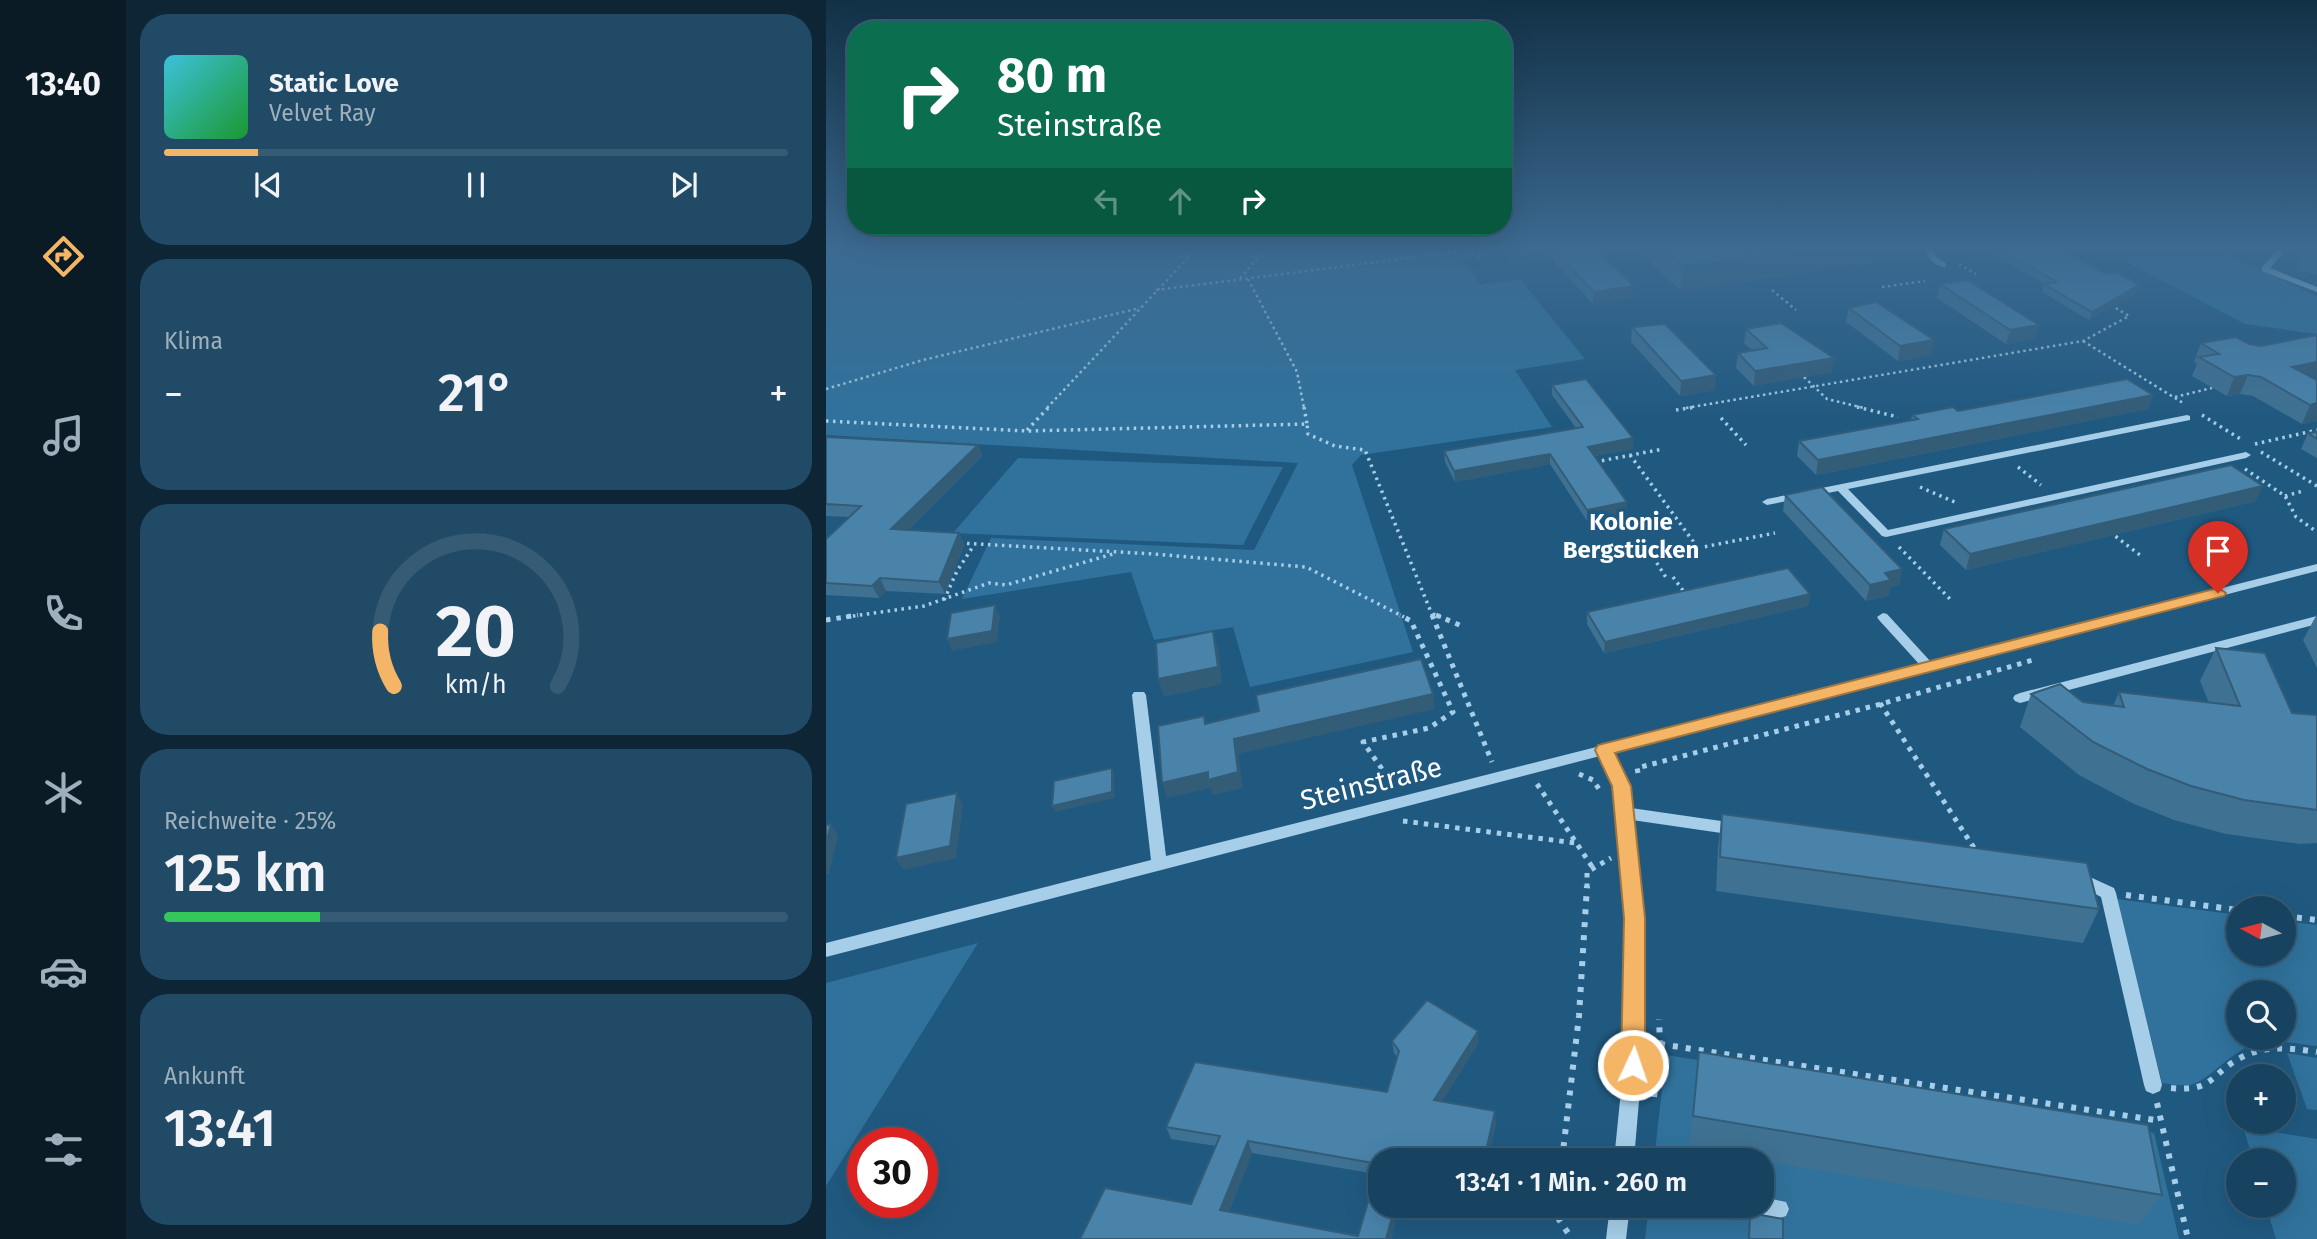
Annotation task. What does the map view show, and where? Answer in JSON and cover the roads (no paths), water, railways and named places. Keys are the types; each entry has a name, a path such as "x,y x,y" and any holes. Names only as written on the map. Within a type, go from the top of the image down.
{"street":[{"path":"1767,502 2187,418"},
{"path":"1840,487 1886,534 2230,459 2248,450"},
{"name":"Steinstraße","path":"826,950 2317,567"},
{"path":"1883,617 1930,668"},
{"path":"2020,698 2317,620"},
{"path":"1139,695 1159,864"},
{"path":"1604,750 1621,786 1635,918 1635,1041 1626,1148"},
{"path":"1625,813 1753,831"},
{"path":"2066,876 2079,878 2108,893 2153,1085"},
{"path":"1774,1208 1779,1209"},
{"path":"1616,1239 1619,1218"}],"district":[{"name":"Kolonie Bergstücken","path":"1631,536"}]}
